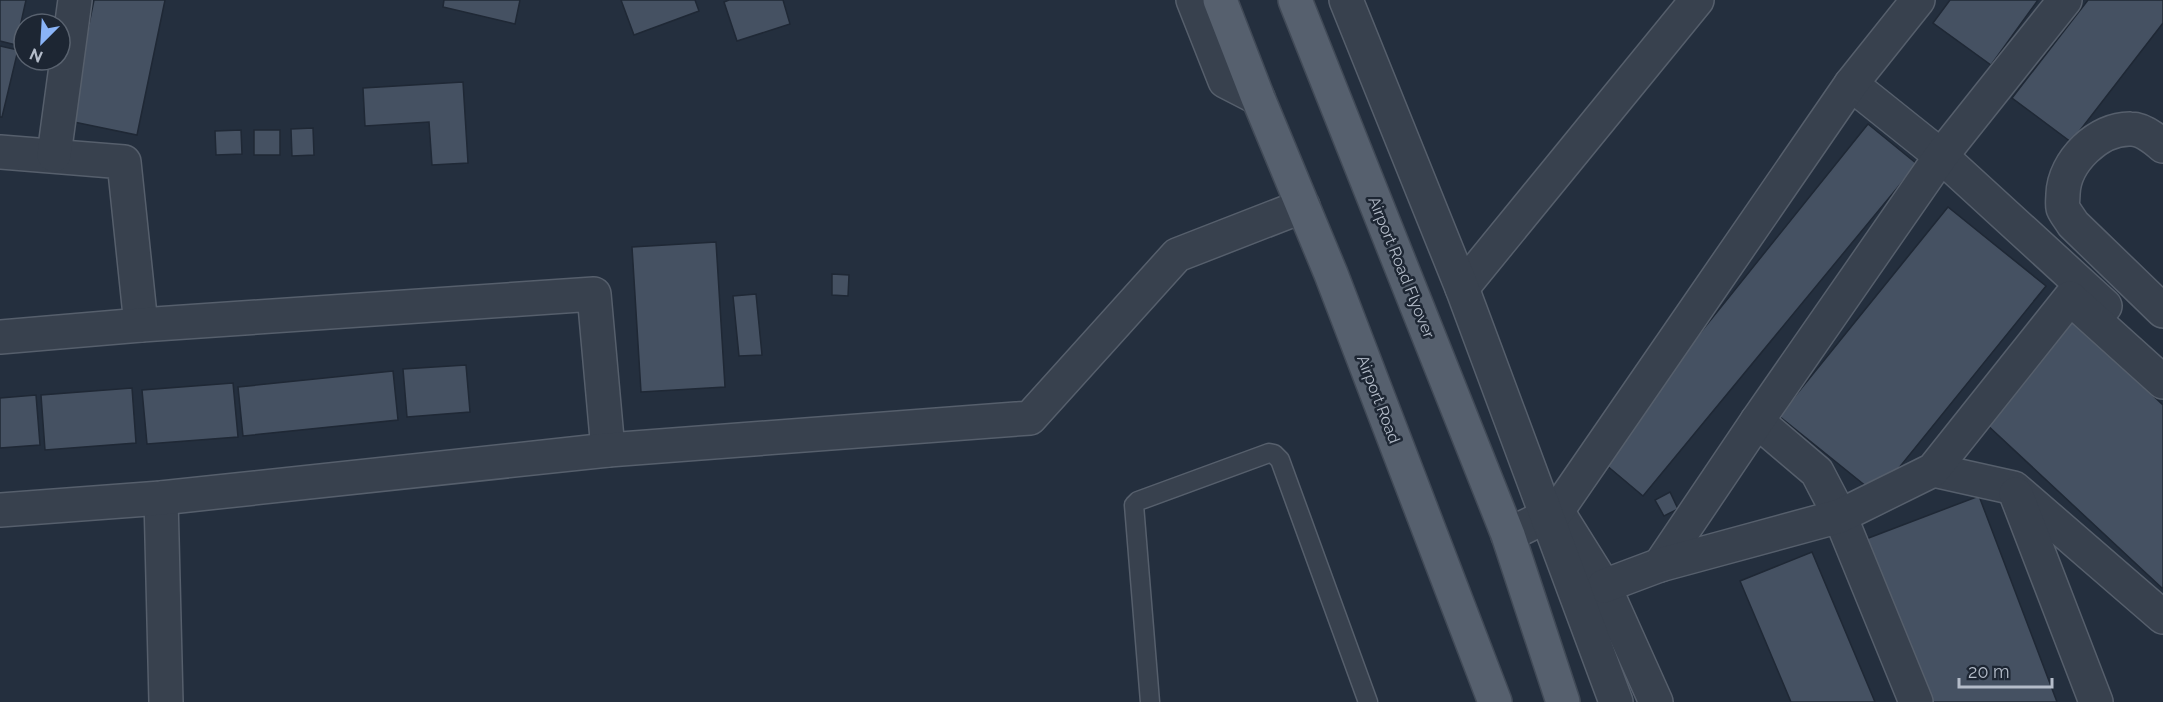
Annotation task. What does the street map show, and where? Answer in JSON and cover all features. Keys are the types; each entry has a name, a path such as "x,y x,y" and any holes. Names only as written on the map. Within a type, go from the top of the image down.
{"main road":[{"name":"Airport Road Flyover","path":"1295,0 1508,535 1563,702"},
{"path":"1225,12 1258,98"},
{"name":"Airport Road","path":"1258,98 1331,274 1495,702"}],"street":[{"path":"54,155 75,0"},
{"path":"1193,0 1225,81 1258,98"},
{"path":"1346,0 1553,514 1616,702"},
{"path":"1462,288 1697,0"},
{"path":"1508,535 1553,514 1851,84 1918,0"},
{"path":"1660,565 1941,156 2065,0"},
{"path":"1851,84 1941,156 2163,359"},
{"path":"2163,146 2154,138 2132,129 2108,134 2092,143 2074,162 2063,184 2063,207 2073,224 2163,311"},
{"path":"0,152 124,162 141,325"},
{"path":"0,510 161,498 608,450 1030,418 1177,255 1303,206"},
{"path":"0,337 594,294 608,450"},
{"path":"1604,586 1660,565 1840,516 1933,470 2070,298 2163,382"},
{"path":"1757,421 1817,472 1840,516 1916,702"},
{"path":"1933,470 2014,488 2163,617"},
{"path":"2014,488 2096,702"},
{"path":"161,498 166,702"},
{"path":"1553,514 1604,586 1656,702"}],"lane":[{"path":"1150,702 1134,505 1138,501 1269,453 1280,460 1368,702"}],"building":[{"path":"0,0 26,0 23,12 12,12 12,44 0,41"},
{"path":"94,0 165,0 137,135 69,121"},
{"path":"444,0 520,0 515,24 443,7"},
{"path":"621,0 695,0 699,11 634,35"},
{"path":"729,0 783,0 790,24 737,41 724,2"},
{"path":"1950,0 2038,0 1991,65 1933,23"},
{"path":"2088,0 2163,0 2163,23 2071,142 2012,98"},
{"path":"0,46 12,49 13,72 2,117 0,117"},
{"path":"463,82 468,163 432,165 429,122 365,126 363,88"},
{"path":"1868,124 1917,164 1643,496 1599,459"},
{"path":"313,128 314,155 292,156 291,129"},
{"path":"241,130 242,154 216,155 215,131"},
{"path":"254,130 280,130 280,155 254,155"},
{"path":"1948,207 2046,286 1877,495 1779,416"},
{"path":"716,242 725,387 641,392 632,247"},
{"path":"832,274 849,275 848,296 832,295"},
{"path":"756,294 762,355 739,356 733,296"},
{"path":"2073,321 2163,405 2163,589 1984,422"},
{"path":"466,365 470,412 407,417 403,369"},
{"path":"393,371 398,420 243,436 238,387"},
{"path":"233,383 238,437 147,444 142,390"},
{"path":"132,388 136,443 45,450 41,395"},
{"path":"36,395 40,445 0,448 0,398"},
{"path":"1670,492 1678,509 1664,516 1655,500"},
{"path":"1979,496 2057,702 1928,702 1866,539"},
{"path":"1812,552 1875,702 1791,702 1740,581"}]}
